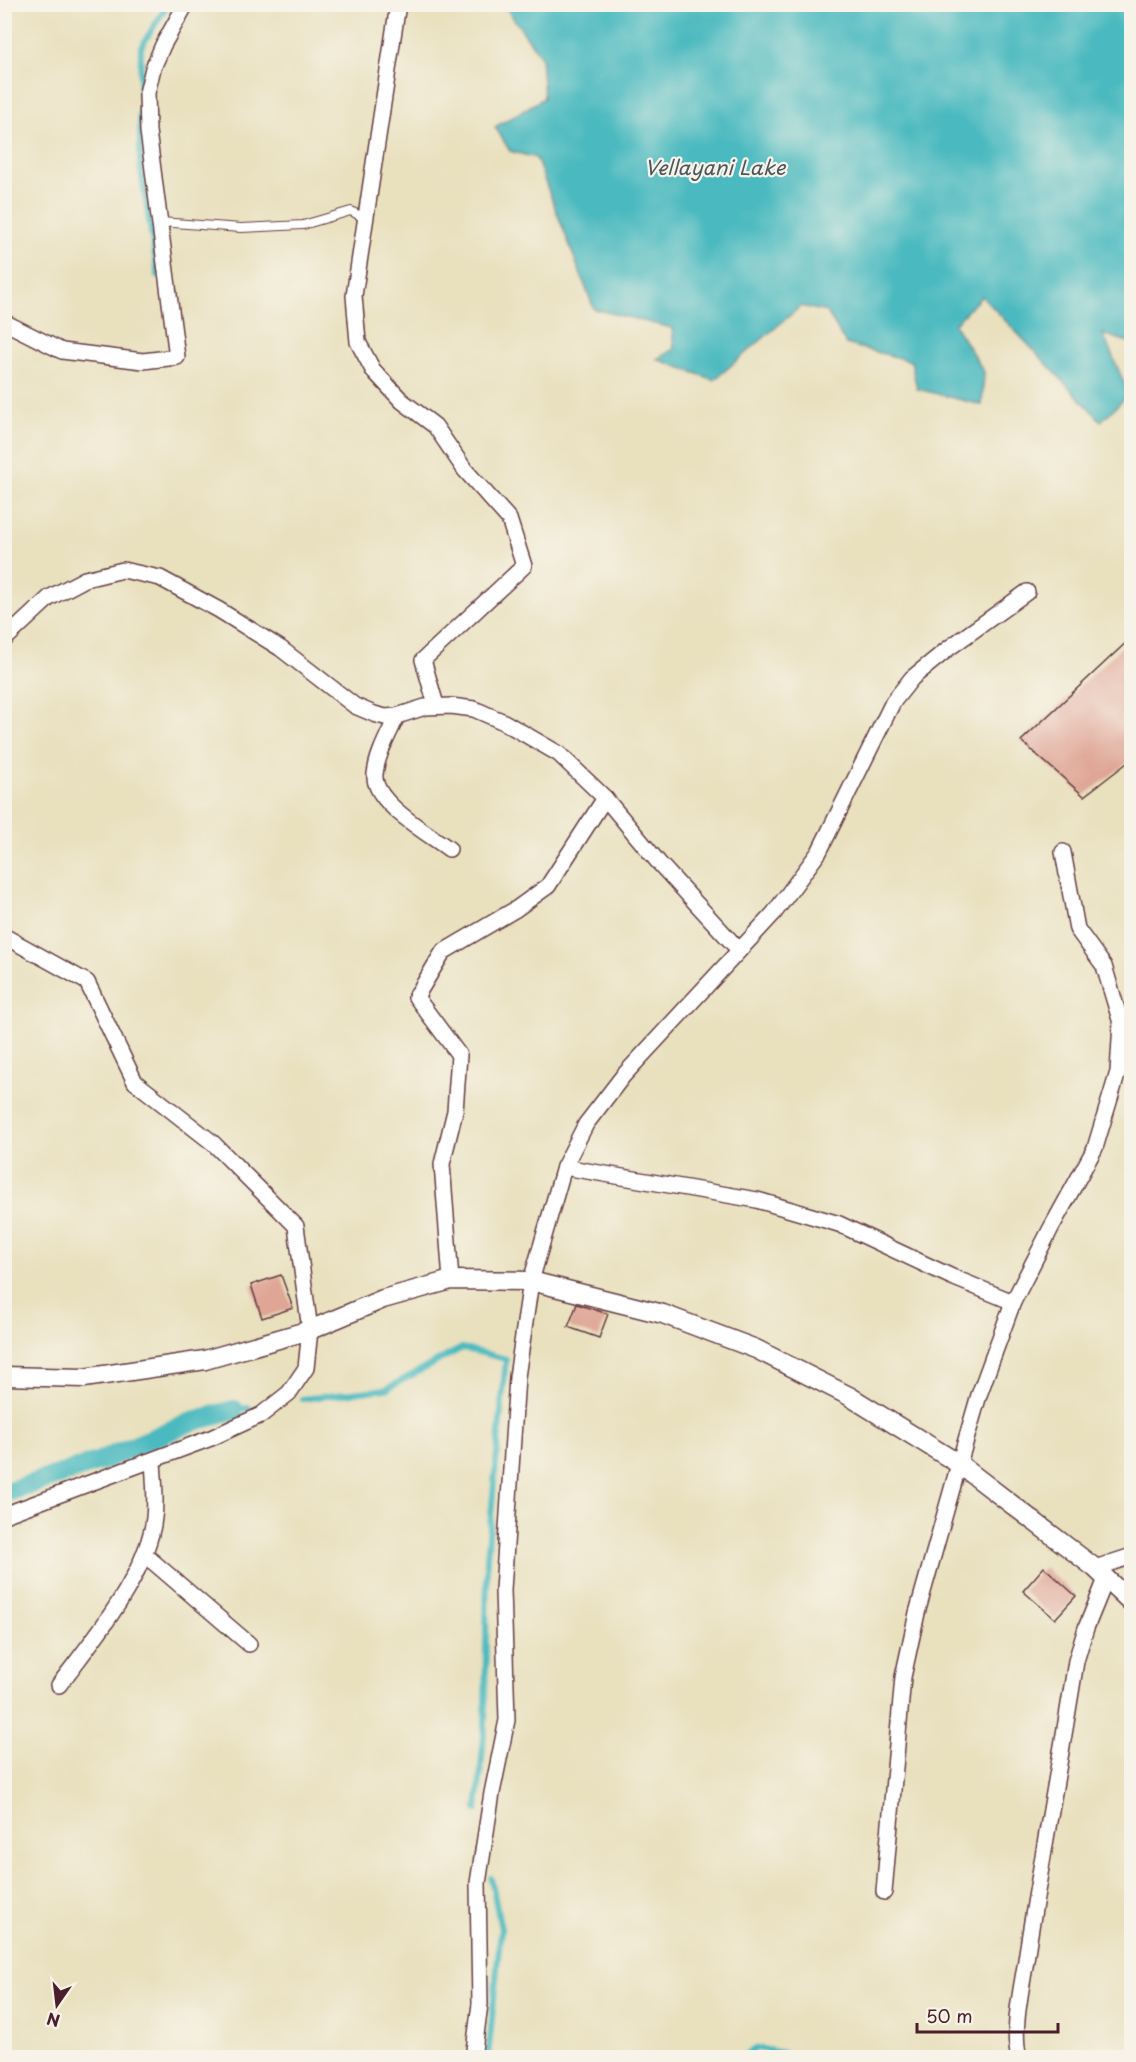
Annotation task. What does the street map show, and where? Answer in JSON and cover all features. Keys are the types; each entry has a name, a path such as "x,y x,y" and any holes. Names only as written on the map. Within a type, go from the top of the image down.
{"street":[{"path":"4,322 62,351 143,361 177,357 148,130 147,93 162,45 186,4"},
{"path":"398,4 354,296 358,342 373,370 402,400 435,426 465,470 509,519 524,566 423,660 435,705"},
{"path":"4,640 49,598 85,579 123,570 160,578 219,610 280,648 355,706 374,714 385,717 397,716 435,705 474,709 504,722 559,754 605,798 659,863 738,950"},
{"path":"472,2058 480,2004 478,1883 492,1793 507,1720 503,1590 517,1377 531,1281 564,1167 586,1124 622,1076 774,913 819,852 893,702 912,678 949,648 1027,592"},
{"path":"397,716 380,758 375,783 381,795 391,806 448,849"},
{"path":"451,1280 442,1164 455,1110 459,1054 416,997 443,952 516,909 548,886 605,798"},
{"path":"884,1892 903,1677 917,1613 959,1464 979,1395 1013,1302 1050,1228 1095,1148 1118,1072 1122,1023 1104,966 1077,929 1063,852"},
{"path":"4,936 87,982 135,1082 213,1143 296,1226 310,1330 306,1368 289,1393 261,1415 211,1438 4,1515"},
{"path":"564,1167 757,1200 839,1224 952,1277 1013,1302"},
{"path":"4,1376 84,1378 205,1360 310,1330 383,1299 451,1280 531,1281 663,1314 756,1348 849,1396 959,1464 1101,1573 1131,1603"},
{"path":"59,1684 104,1625 129,1585 144,1554 153,1527 156,1504 153,1460"},
{"path":"144,1554 249,1644"},
{"path":"1019,2058 1016,2040 1023,1979 1076,1661 1101,1573 1131,1556"}],"lane":[{"path":"160,222 241,228 303,225 351,211 366,219"}],"water":[{"name":"Vellayani Lake","path":"504,5 1131,5 1131,343 1103,334 1129,394 1101,421 982,296 954,324 984,372 982,405 917,389 911,361 846,344 827,312 801,306 714,380 657,359 674,349 672,328 594,309 536,158 510,151 495,127 544,98 541,57"}],"building":[{"path":"1131,638 1131,760 1084,796 1021,741"},
{"path":"281,1275 293,1308 262,1318 251,1285"},
{"path":"577,1304 608,1314 599,1338 568,1327"},
{"path":"1044,1567 1076,1596 1055,1619 1023,1591"}],"waterway":[{"path":"140,95 141,47 168,4"},
{"path":"140,112 140,164 158,275"},
{"path":"302,1399 386,1389 462,1348 506,1359 487,1558 485,1725 477,1810"},
{"path":"234,1410 249,1408"},
{"path":"4,1493 100,1461 190,1422 234,1410"},
{"path":"488,2058 501,1929 491,1878"},
{"path":"743,2058 756,2048 784,2053 789,2058"}]}
